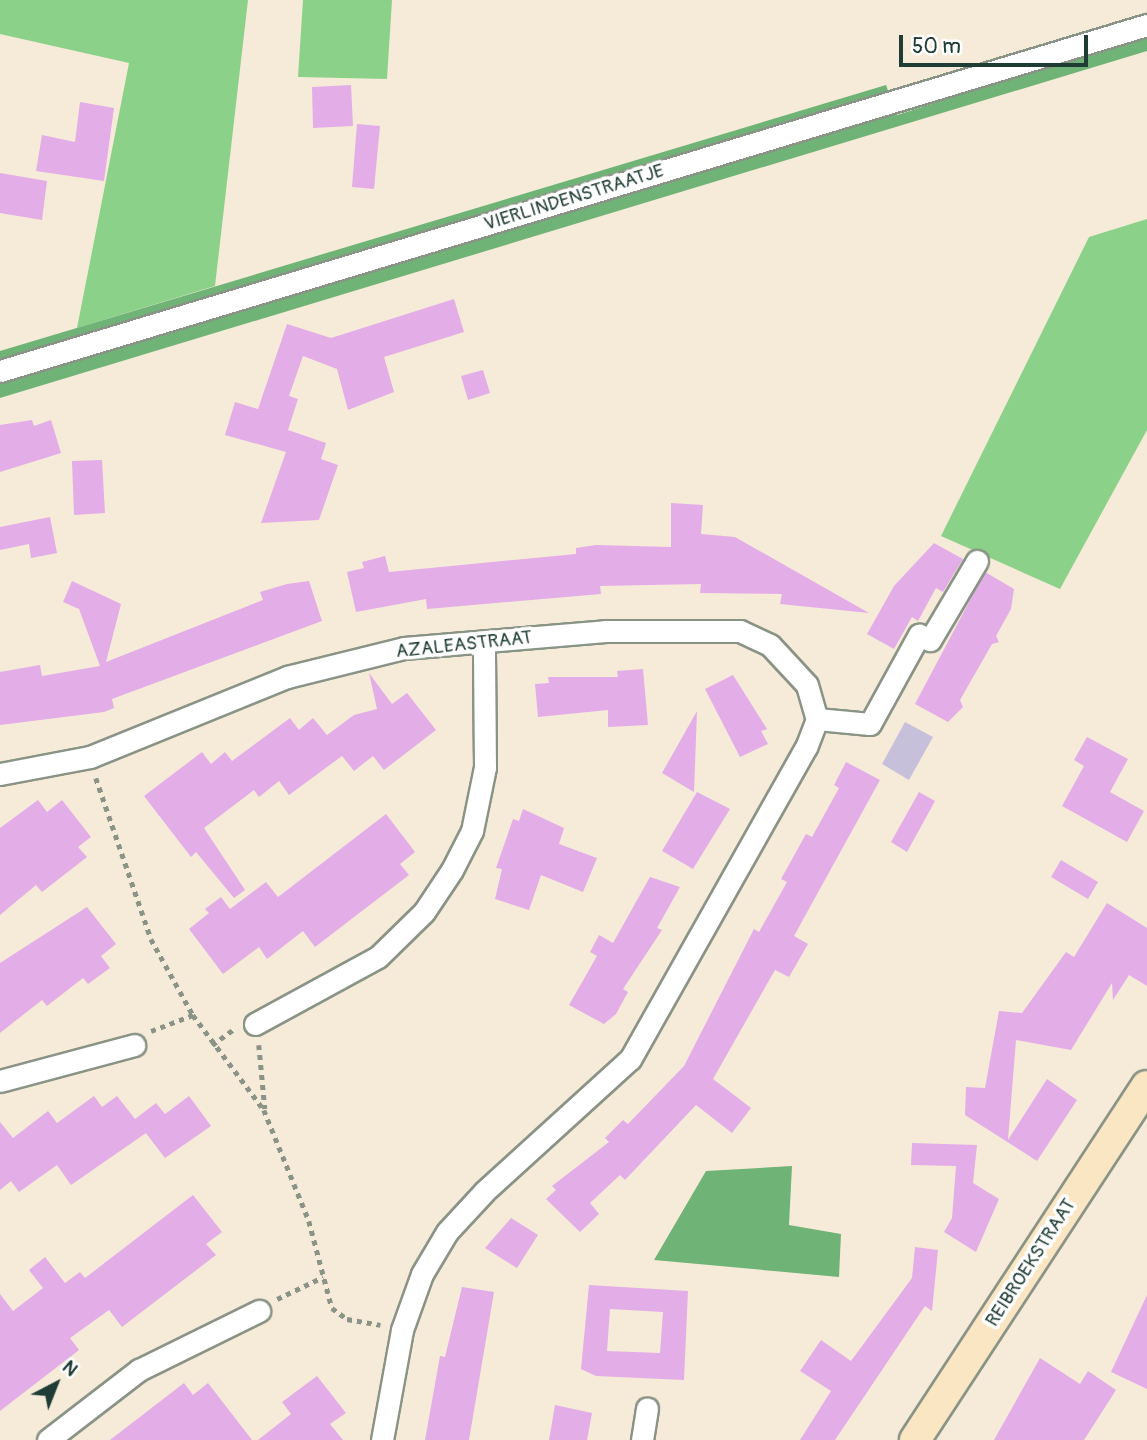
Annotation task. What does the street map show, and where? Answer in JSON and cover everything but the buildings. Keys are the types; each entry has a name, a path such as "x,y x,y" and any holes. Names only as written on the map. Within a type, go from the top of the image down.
{"street":[{"name":"VIERLINDENSTRAATJE","path":"0,370 1147,25"},
{"path":"382,1440 402,1329 422,1274 447,1232 630,1059 817,719 870,724 919,635 930,640 977,561"},
{"name":"AZALEASTRAAT","path":"0,775 90,757 287,677 404,648 605,631 740,631 792,664 807,685 817,719"},
{"path":"256,1024 378,957 424,912 452,870 472,831 485,767 484,642"},
{"path":"0,1081 134,1045"},
{"name":"REIBROEKSTRAAT","path":"915,1440 1147,1086"},
{"path":"48,1440 139,1370 259,1311"},
{"path":"642,1440 647,1408"}],"path":[{"path":"90,757 151,939 193,1015 264,1110 309,1221 332,1308 347,1319 402,1329"},
{"path":"134,1045 149,1032 193,1015"},
{"path":"256,1024 264,1110"},
{"path":"259,1311 323,1277"}],"shaded area":[{"path":"905,722 933,737 909,780 882,764"}],"green space":[{"path":"0,0 248,0 215,286 77,328 129,63 0,34"},
{"path":"303,0 392,0 387,79 298,77"},
{"path":"1147,35 1147,51 0,398 0,351 886,85 897,115"},
{"path":"1147,219 1147,430 1060,589 941,536 1089,237"},
{"path":"792,1166 789,1225 841,1234 839,1277 654,1260 706,1171"}]}
